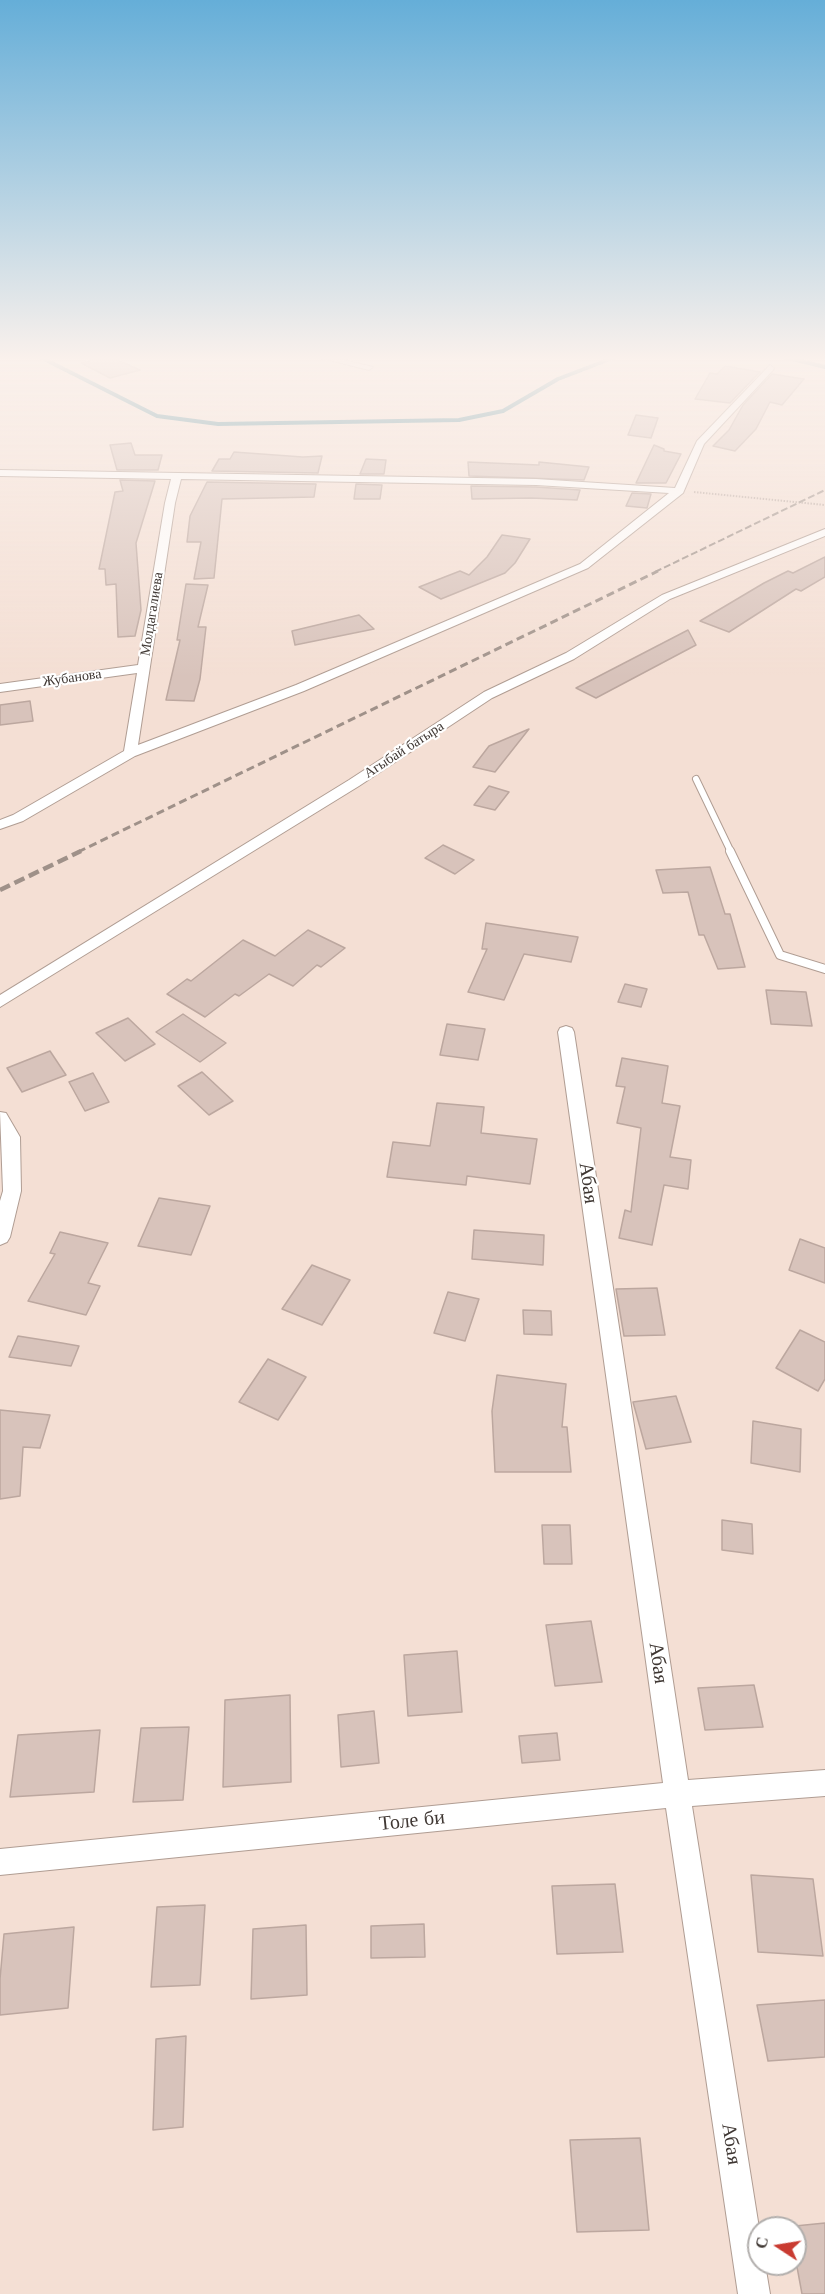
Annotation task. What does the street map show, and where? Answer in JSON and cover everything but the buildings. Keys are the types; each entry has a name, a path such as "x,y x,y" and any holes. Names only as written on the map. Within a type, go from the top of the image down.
{"street":[{"path":"0,825 18,818 130,753 300,688 584,566 679,491 691,463"},
{"path":"0,473 536,482 679,491"},
{"name":"Молдагалиева","path":"130,753 170,503 177,475"},
{"name":"Агыбай батыра","path":"0,1002 354,783 488,695 570,656 666,597 825,532"},
{"name":"Жубанова","path":"0,688 143,668"},
{"name":"Абая","path":"566,1032 677,1794 754,2294"},
{"path":"0,1118 11,1137 12,1191 0,1237"},
{"name":"Толе би","path":"0,1862 677,1794 825,1783"}],"lane":[{"path":"696,778 780,955 825,969"}],"path":[{"path":"679,491 825,505"}],"railway":[{"path":"655,572 825,490"},
{"path":"78,852 658,571"},
{"path":"0,890 81,851"}]}
